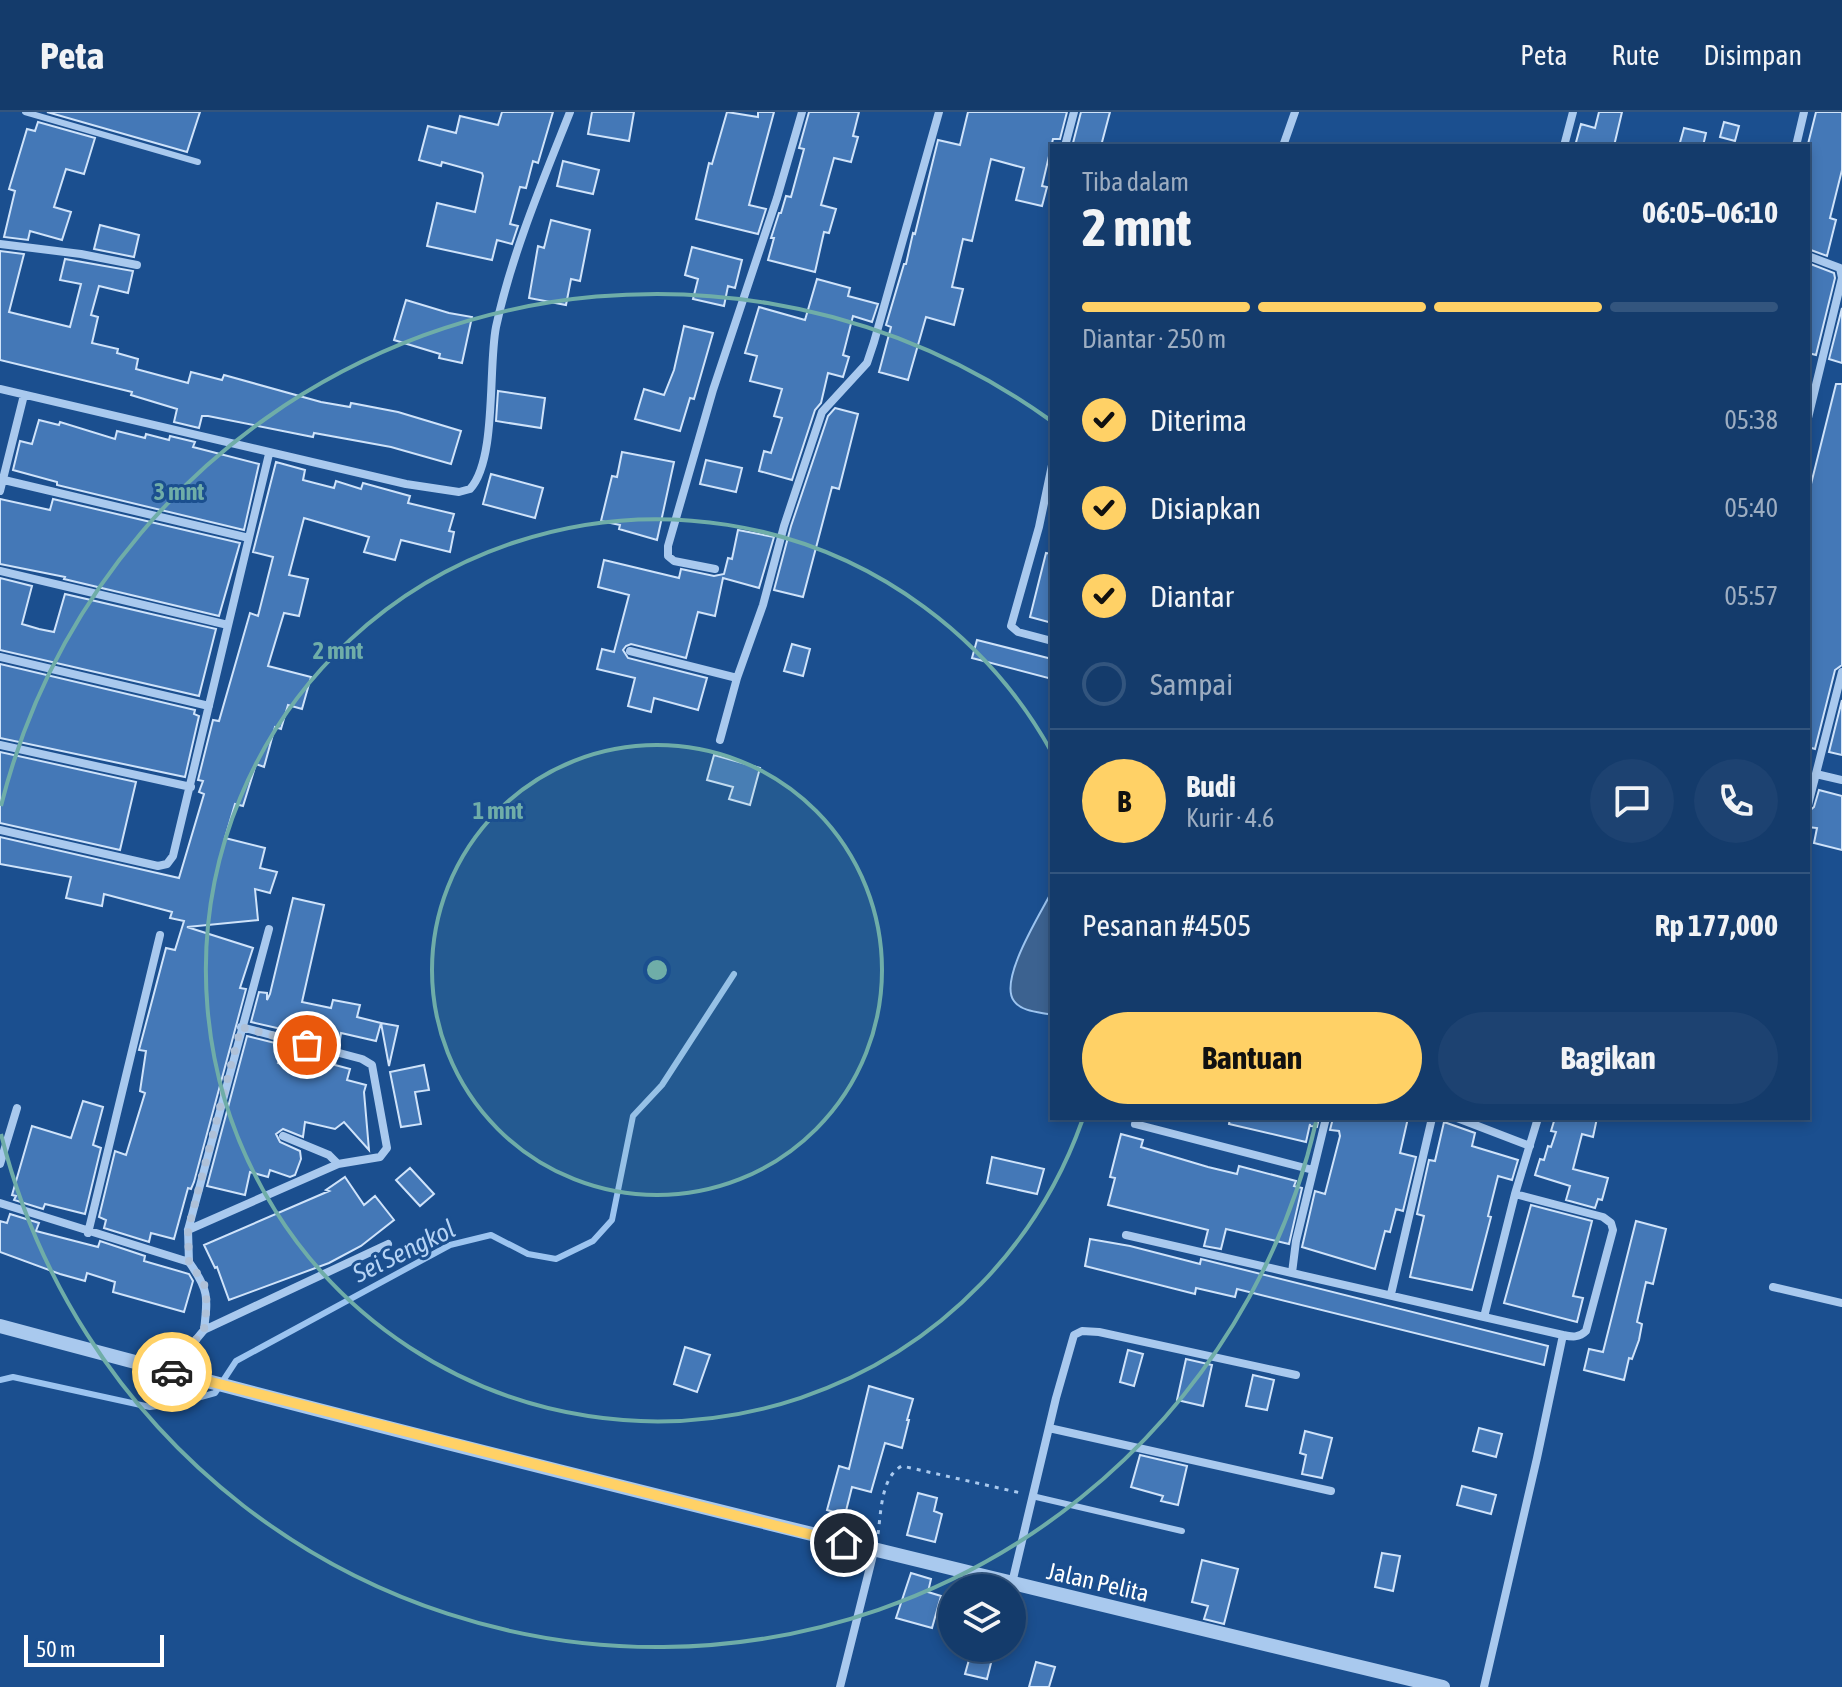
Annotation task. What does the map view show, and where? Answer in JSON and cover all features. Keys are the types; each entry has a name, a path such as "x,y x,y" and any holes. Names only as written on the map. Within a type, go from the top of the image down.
{"street":[{"path":"0,389 269,454 446,491 470,489 481,472 492,399 496,329 528,220 570,112"},
{"path":"715,569 674,561 668,556 668,546 713,390 777,198 802,112"},
{"path":"720,740 737,678 763,605 784,526 822,412 867,363 939,112"},
{"path":"1066,144 1074,112"},
{"path":"1284,144 1295,112"},
{"path":"1565,144 1573,112"},
{"path":"1796,144 1804,112"},
{"path":"0,244 137,265"},
{"path":"1810,257 1840,268 1842,278 1810,410"},
{"path":"0,491 24,395"},
{"path":"0,830 158,866 167,864 173,856 269,454"},
{"path":"1050,475 1039,527 1011,626 1018,632 1050,640"},
{"path":"4,480 249,538"},
{"path":"0,571 228,625"},
{"path":"630,651 737,678"},
{"path":"0,657 209,706"},
{"path":"1810,797 1841,678"},
{"path":"0,745 191,787"},
{"path":"1816,774 1842,780"},
{"path":"204,1330 207,1304 204,1283 189,1262 188,1230 269,929"},
{"path":"88,1233 160,935"},
{"path":"188,1230 338,1164 380,1157 387,1148 372,1065 362,1059 241,1027"},
{"path":"0,1164 17,1108"},
{"path":"1292,1273 1296,1241 1326,1120"},
{"path":"1391,1294 1432,1120"},
{"path":"1462,1120 1530,1146"},
{"path":"1484,1317 1537,1120"},
{"path":"1135,1124 1313,1170"},
{"path":"283,1136 329,1155 338,1164"},
{"path":"1126,1235 1563,1335 1582,1335 1586,1331 1613,1230 1611,1223 1603,1217 1515,1194"},
{"path":"0,1203 88,1233 189,1262"},
{"path":"170,1371 204,1330 388,1244"},
{"path":"1773,1287 1842,1303"},
{"name":"Jalan Pelita","path":"0,1326 970,1574"},
{"path":"1014,1574 1074,1335 1082,1331 1121,1336 1296,1375"},
{"path":"1484,1687 1563,1335"},
{"path":"1049,1428 1331,1491"},
{"path":"840,1687 874,1551"},
{"name":"Jalan Pelita","path":"1026,1587 1443,1687"}],"lane":[{"path":"25,112 198,162"},
{"path":"1032,1496 1182,1531"}],"path":[{"path":"874,1551 887,1484 896,1469 902,1466 1032,1496"}],"water":[{"path":"1050,895 1050,1014 1021,1007 1014,1001 1011,991 1016,963"}],"building":[{"path":"47,112 200,112 187,152"},
{"path":"502,112 553,112 538,163 533,161 526,188 520,187 510,224 518,226 512,244 497,240 492,260 427,246 437,203 475,212 483,176 482,173 442,162 441,166 419,160 428,126 456,133 460,116 498,125"},
{"path":"592,112 634,112 629,141 588,134"},
{"path":"727,112 758,117 758,112 774,112 749,205 766,209 758,234 696,219 709,163 712,164"},
{"path":"809,112 859,112 853,136 858,137 851,162 834,158 821,205 836,209 829,233 824,232 815,272 768,260 779,213 786,196 791,197 804,149 799,148"},
{"path":"968,112 1067,112 1060,139 1053,139 1050,144 1042,186 1047,187 1042,206 1016,200 1024,168 991,159 972,241 963,239 952,287 963,289 954,325 926,317 908,380 879,372 891,327 886,325 915,234 938,140 960,145"},
{"path":"1081,112 1110,112 1102,144 1073,143"},
{"path":"1599,112 1622,112 1614,144 1576,144 1581,124 1595,128"},
{"path":"1816,112 1842,112 1842,170 1830,218 1836,220 1827,256 1810,250 1808,144"},
{"path":"38,122 95,138 84,174 66,169 54,207 71,212 62,240 30,231 28,240 4,237 15,191 9,189 27,129 35,131"},
{"path":"1724,122 1739,126 1735,141 1720,137"},
{"path":"1684,128 1706,133 1703,144 1680,144"},
{"path":"563,161 599,170 593,194 557,186"},
{"path":"551,220 590,230 580,281 571,279 566,305 529,298 538,246 544,248"},
{"path":"100,225 139,235 134,257 94,249"},
{"path":"692,247 742,260 735,288 728,286 724,306 693,299 698,279 685,275"},
{"path":"0,251 24,254 9,312 70,327 81,284 60,280 65,259 133,271 128,293 99,286 91,315 98,317 92,343 118,349 117,353 138,359 136,369 188,383 191,372 222,380 224,375 321,402 350,407 351,403 398,412 461,431 451,464 391,447 314,433 313,437 208,416 202,416 199,428 174,422 177,409 131,395 132,392 0,360"},
{"path":"1810,264 1834,273 1835,278 1816,355 1810,354"},
{"path":"817,279 850,288 848,296 878,304 872,322 853,316 843,355 849,357 843,377 828,373 821,403 815,410 792,480 759,471 764,451 771,453 782,418 774,416 782,389 750,381 757,356 745,353 759,307 805,320"},
{"path":"406,300 472,317 462,363 439,358 440,354 394,340"},
{"path":"1842,308 1842,363 1829,359"},
{"path":"684,326 713,333 694,399 690,398 680,431 635,419 644,389 664,395 674,370"},
{"path":"1836,384 1842,384 1842,665 1835,670 1815,749 1810,748 1810,488"},
{"path":"498,391 545,398 541,428 496,421"},
{"path":"835,408 858,414 839,489 832,487 803,597 774,590 791,526 828,416"},
{"path":"39,420 59,425 60,422 115,439 117,431 145,438 146,434 169,440 170,436 195,442 193,447 259,464 244,530 57,485 57,482 13,470 20,441 32,444"},
{"path":"622,452 674,462 657,540 601,521 612,476 617,477"},
{"path":"706,460 742,468 736,492 700,484"},
{"path":"276,462 305,470 303,480 334,488 336,481 361,489 363,483 410,496 408,503 454,514 449,531 454,532 450,552 401,540 395,560 364,552 369,537 304,518 289,575 308,579 299,616 284,613 268,666 311,677 302,709 288,705 281,729 275,727 264,767 256,764 243,806 235,804 225,838 265,848 260,868 277,872 270,893 255,889 258,920 187,927 253,948 240,988 246,989 194,1182 191,1189 188,1188 174,1239 151,1233 149,1242 104,1228 106,1220 99,1217 115,1151 126,1155 145,1093 140,1091 146,1051 139,1050 166,948 175,950 184,921 170,918 172,912 104,894 102,906 66,898 71,877 0,864 0,837 179,878 204,794 199,792 203,781 198,780 213,720 219,721 250,613 258,616 273,557 253,552"},
{"path":"491,474 543,488 535,518 483,504"},
{"path":"0,499 50,510 53,499 240,543 219,616 0,564"},
{"path":"738,530 774,537 759,588 723,578 715,616 698,612 686,658 631,644 623,650 628,658 707,678 698,710 654,698 651,712 628,706 635,678 597,669 602,649 614,652 629,595 598,587 604,560 679,578 681,569 714,576 724,574 728,558 732,559"},
{"path":"1046,553 1050,554 1050,622 1030,617"},
{"path":"0,578 32,586 22,624 39,629 54,632 65,594 216,629 199,696 0,650"},
{"path":"977,640 1050,658 1050,678 972,658"},
{"path":"792,644 810,649 803,676 784,671"},
{"path":"0,664 195,710 194,714 199,716 185,777 0,738"},
{"path":"1842,700 1842,755 1829,752"},
{"path":"0,752 136,782 120,850 0,823"},
{"path":"714,755 760,768 750,805 729,799 733,787 707,780"},
{"path":"1819,790 1842,796 1842,850 1814,843 1817,828 1810,827 1810,810"},
{"path":"293,898 324,905 302,1002 331,1008 333,1000 360,1005 357,1017 381,1023 376,1041 341,1033 339,1046 324,1042 325,1039 251,1022 259,992 267,993 267,1000 270,994"},
{"path":"381,1023 398,1026 389,1066"},
{"path":"247,1036 283,1045 278,1063 317,1073 321,1055 336,1059 335,1065 350,1069 347,1080 366,1085 369,1150 344,1122 335,1129 305,1122 303,1137 283,1129 276,1134 280,1142 300,1151 301,1159 295,1175 290,1177 270,1170 268,1177 250,1172 245,1195 207,1186"},
{"path":"424,1065 429,1090 415,1092 421,1124 401,1127 390,1072"},
{"path":"83,1101 103,1107 93,1145 101,1148 85,1214 45,1204 43,1209 14,1200 16,1196 12,1195 32,1126 71,1138"},
{"path":"1230,1120 1319,1120 1317,1127 1310,1124 1306,1142 1229,1124"},
{"path":"1332,1120 1408,1120 1400,1153 1416,1157 1403,1211 1396,1209 1390,1232 1385,1231 1375,1269 1302,1247 1315,1191 1325,1194 1340,1136 1339,1131 1330,1130"},
{"path":"1554,1120 1597,1120 1593,1137 1582,1134 1573,1169 1608,1178 1602,1200 1598,1199 1595,1208 1566,1200 1570,1186 1535,1175 1540,1159 1544,1160 1548,1146 1551,1147 1556,1132 1551,1131"},
{"path":"1444,1122 1475,1133 1472,1146 1518,1160 1512,1180 1498,1176 1472,1290 1410,1277 1424,1216 1417,1214 1429,1160 1435,1161"},
{"path":"1121,1134 1143,1140 1141,1147 1208,1167 1237,1174 1239,1166 1296,1181 1294,1186 1302,1188 1289,1244 1226,1229 1221,1249 1204,1246 1208,1230 1108,1205 1115,1178 1110,1177"},
{"path":"992,1157 1044,1169 1037,1194 987,1183"},
{"path":"410,1168 434,1194 420,1206 396,1180"},
{"path":"345,1177 364,1205 375,1196 394,1220 361,1246 329,1263 229,1300 217,1267 204,1245 329,1191 326,1190"},
{"path":"1531,1205 1592,1221 1573,1296 1583,1298 1577,1322 1504,1303"},
{"path":"10,1214 39,1223 36,1231 98,1247 100,1241 145,1256 144,1261 189,1274 193,1281 184,1312 113,1292 115,1282 87,1273 85,1281 0,1252 0,1221 7,1223"},
{"path":"1636,1221 1666,1229 1653,1284 1646,1282 1637,1322 1642,1324 1639,1340 1632,1359 1629,1358 1624,1380 1584,1370 1589,1349 1603,1352"},
{"path":"1090,1239 1200,1264 1201,1259 1548,1346 1544,1365 1237,1289 1235,1297 1196,1288 1195,1294 1085,1266"},
{"path":"685,1347 710,1355 697,1392 674,1384"},
{"path":"1128,1350 1143,1354 1134,1386 1120,1382"},
{"path":"1186,1359 1212,1365 1203,1406 1177,1400"},
{"path":"1253,1375 1274,1380 1267,1410 1246,1406"},
{"path":"869,1386 913,1399 902,1448 885,1443 871,1492 852,1487 845,1515 827,1510 839,1466 849,1469"},
{"path":"1479,1428 1502,1434 1496,1457 1473,1451"},
{"path":"1305,1431 1332,1438 1322,1478 1302,1474 1306,1455 1300,1453"},
{"path":"1140,1455 1187,1466 1178,1505 1161,1501 1163,1496 1131,1487"},
{"path":"1462,1486 1496,1495 1491,1514 1457,1505"},
{"path":"918,1493 937,1498 934,1511 942,1514 935,1542 907,1535"},
{"path":"1382,1553 1400,1556 1393,1591 1375,1587"},
{"path":"1202,1560 1238,1569 1224,1624 1204,1619 1208,1606 1192,1602"},
{"path":"911,1573 931,1579 928,1592 938,1595 932,1628 896,1618"},
{"path":"968,1662 991,1662 987,1679 965,1674"},
{"path":"1036,1662 1055,1667 1049,1687 1029,1687"}],"waterway":[{"name":"Sei Sengkol","path":"0,1380 13,1377 150,1407 179,1403 215,1393 236,1361 450,1245 491,1235 528,1254 556,1259 593,1241 612,1220 633,1116 662,1085 734,974"}],"way so far":[{"path":"172,1372 204,1330 207,1304 204,1283 189,1262 188,1230 241,1027 307,1045"}],"route":[{"path":"172,1372 844,1543"}]}
